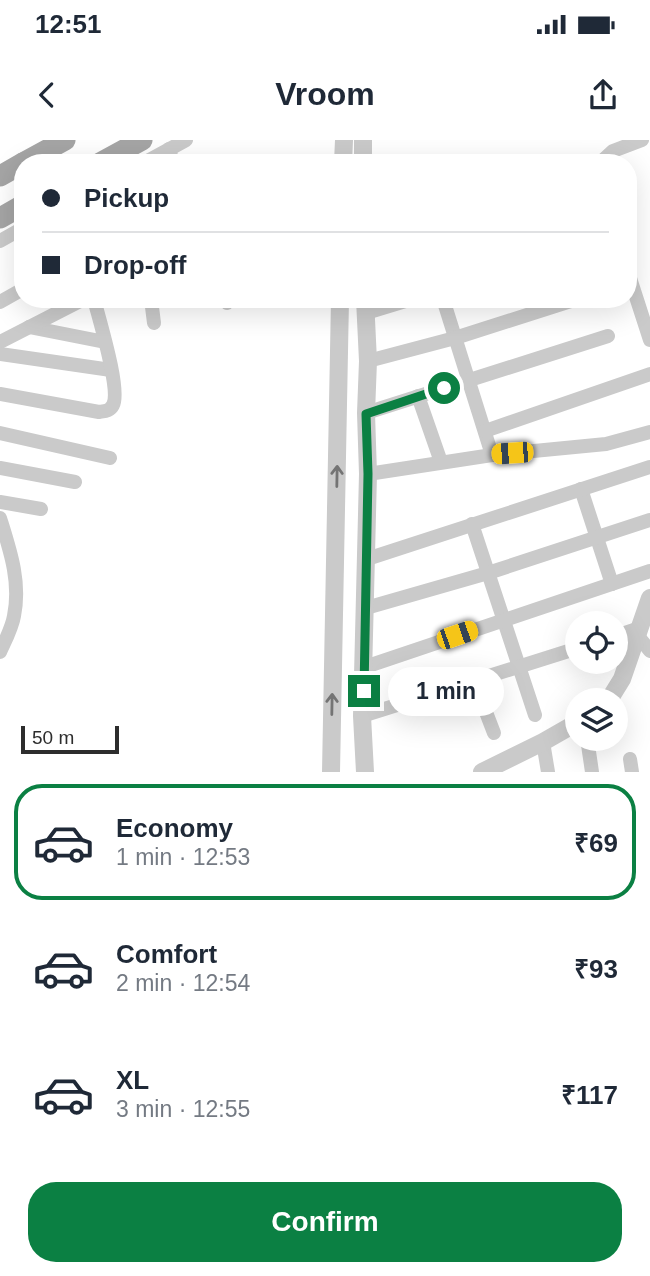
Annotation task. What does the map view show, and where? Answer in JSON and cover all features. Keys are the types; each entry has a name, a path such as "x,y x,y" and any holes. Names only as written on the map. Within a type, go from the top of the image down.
{"main road":[{"path":"116,154 142,140"},
{"path":"37,154 56,142"}],"street":[{"path":"173,154 186,140"},
{"path":"609,154 642,140"},
{"path":"637,300 650,341"},
{"path":"0,342 66,308"},
{"path":"0,394 99,412 108,411 115,396 96,308"},
{"path":"152,308 154,323"},
{"path":"331,772 341,308"},
{"path":"365,308 368,474 362,716 365,772"},
{"path":"446,308 492,455"},
{"path":"368,361 455,338 549,308"},
{"path":"29,327 104,342"},
{"path":"366,414 608,337"},
{"path":"0,354 111,370"},
{"path":"485,431 650,374"},
{"path":"418,396 441,462"},
{"path":"368,474 492,455 606,444 650,432"},
{"path":"0,433 110,458"},
{"path":"367,558 650,467"},
{"path":"0,468 75,482"},
{"path":"581,489 612,584"},
{"path":"0,502 41,509"},
{"path":"0,520 6,566 15,578 14,619 0,652"},
{"path":"366,608 488,573 650,520"},
{"path":"472,524 535,715"},
{"path":"365,667 650,571"},
{"path":"617,688 622,680 650,598"},
{"path":"0,625 14,619"},
{"path":"628,634 639,632"},
{"path":"639,632 650,651"},
{"path":"362,716 565,652"},
{"path":"474,681 494,733"},
{"path":"482,772 506,767 565,729"},
{"path":"543,742 548,772"},
{"path":"589,751 592,772"}],"route":[{"path":"364,691 368,474 366,414 444,388"}]}
